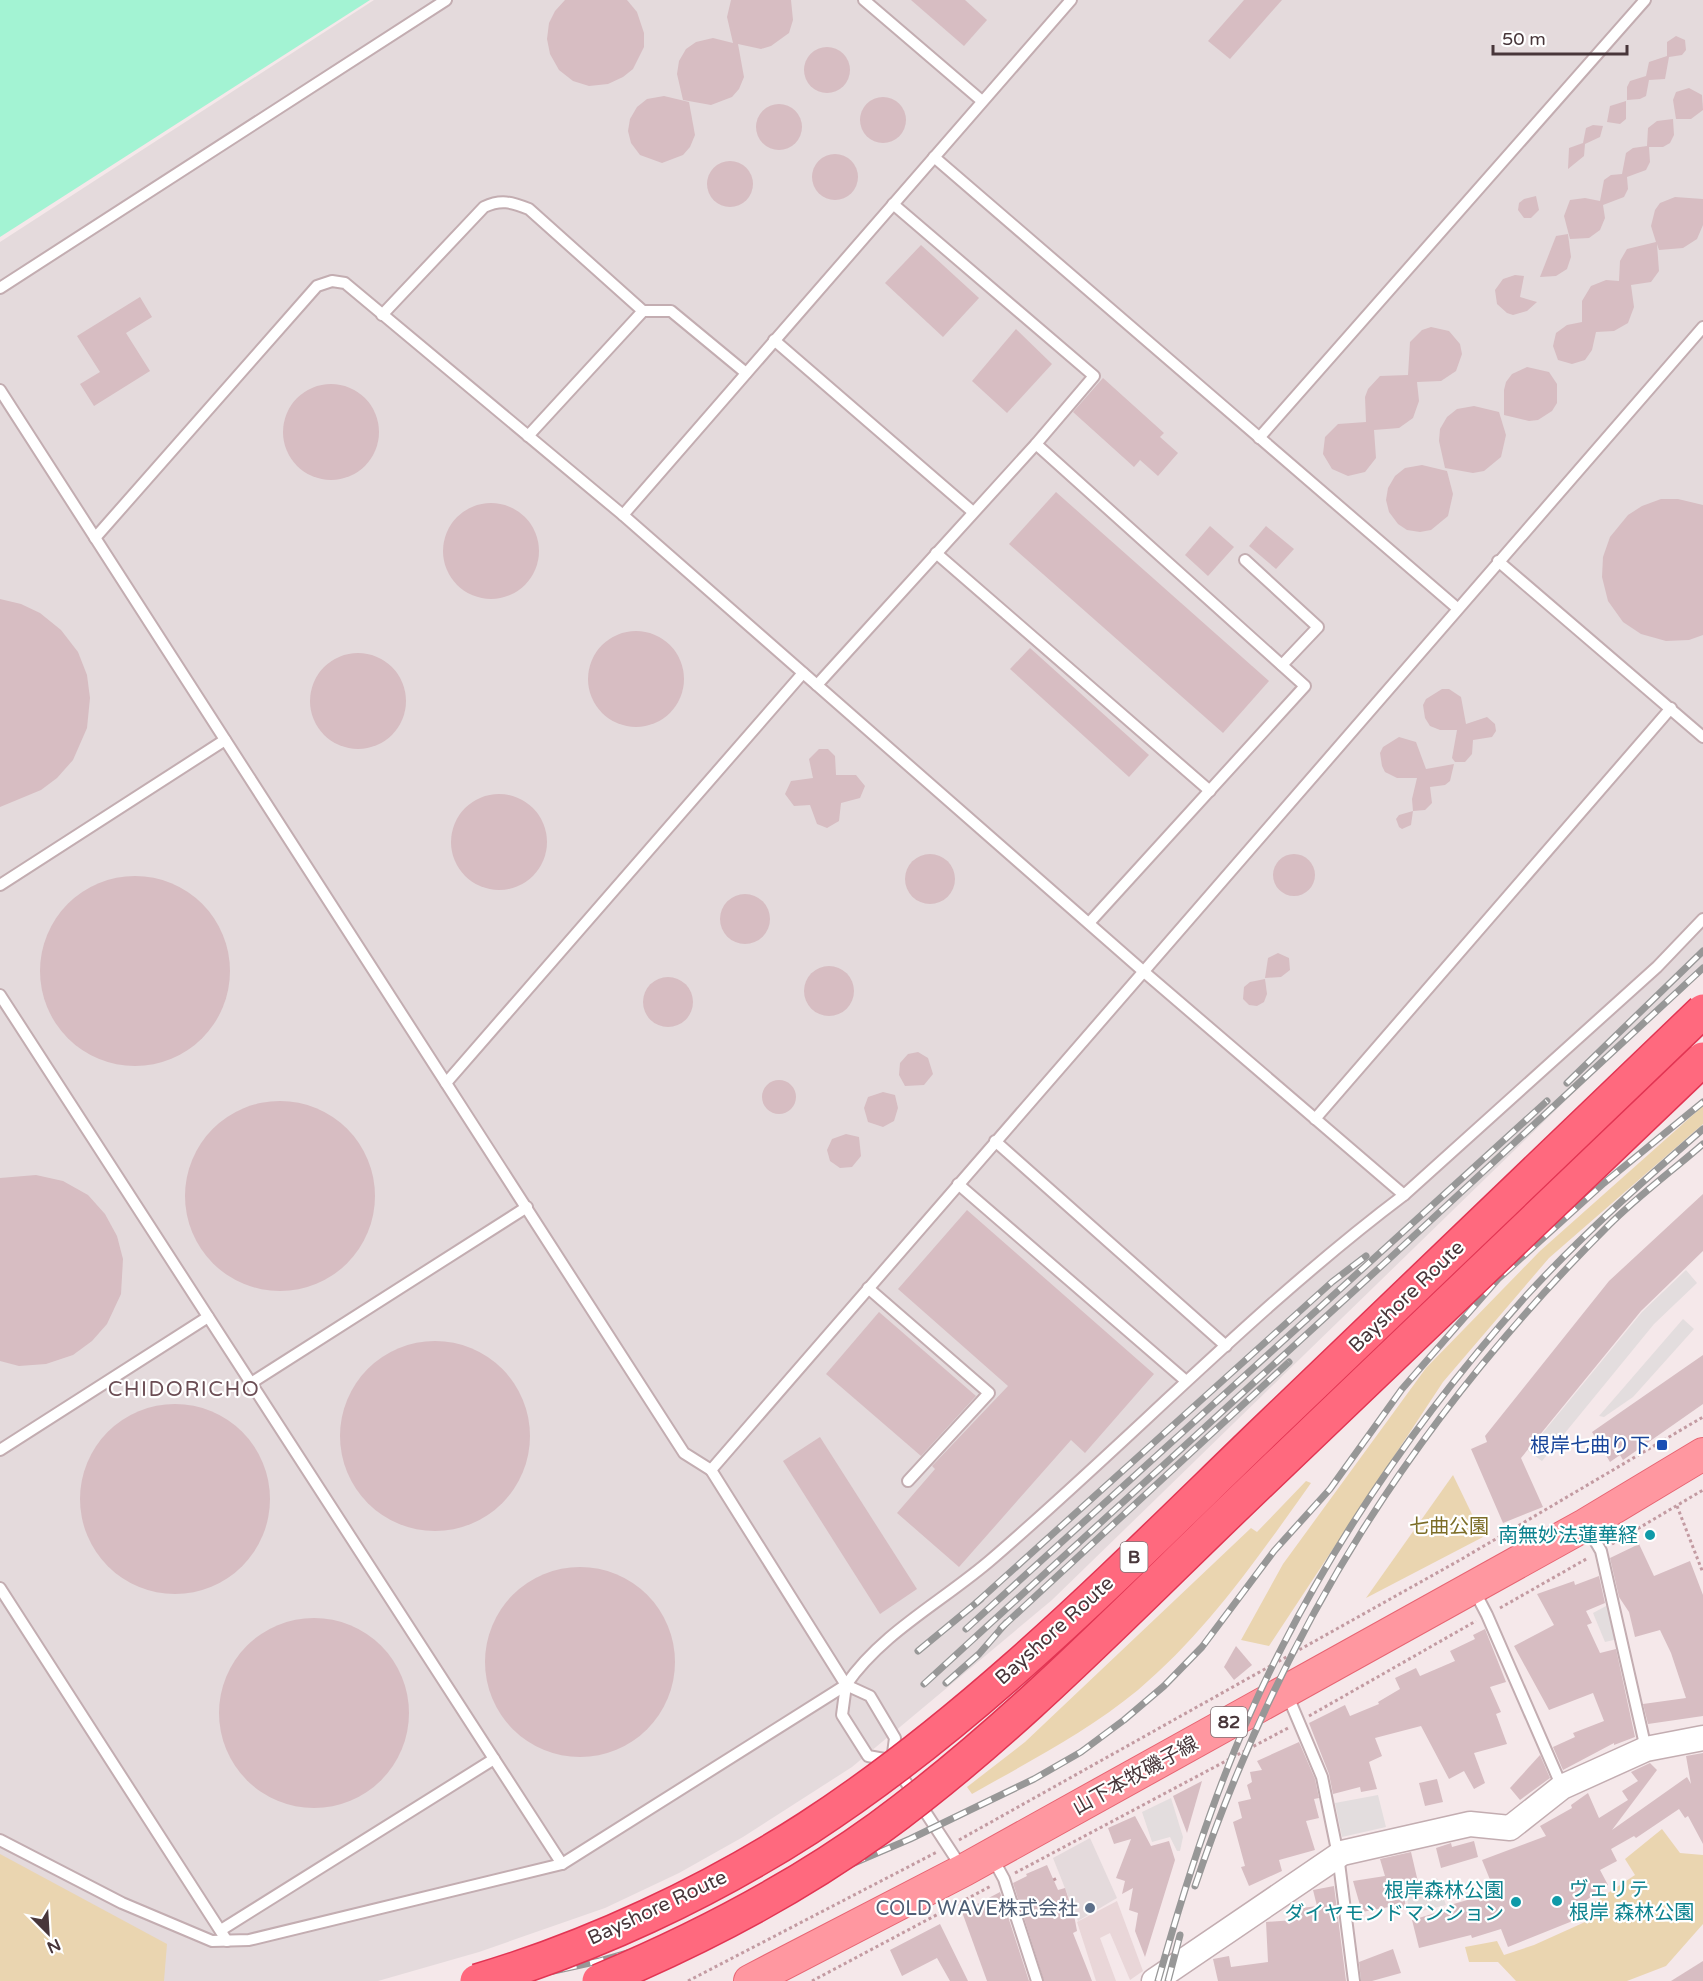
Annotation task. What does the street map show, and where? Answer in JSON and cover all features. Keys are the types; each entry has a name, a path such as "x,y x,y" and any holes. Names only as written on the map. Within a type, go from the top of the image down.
{"highway":[{"name":"Bayshore Route","path":"477,1981 531,1963 627,1924 750,1862 807,1828 873,1782 958,1715 1103,1586 1703,1011"},
{"name":"Bayshore Route","path":"599,1981 670,1951 729,1922 876,1831 926,1792 1098,1640 1703,1059"}],"main road":[{"name":"山下本牧磯子線","path":"750,1981 956,1858 997,1867 1286,1691 1472,1587 1593,1538 1703,1454"}],"street":[{"path":"1154,1981 1338,1855 1470,1824 1510,1828 1562,1787 1646,1749 1703,1738"}],"lane":[{"path":"0,288 446,0"},
{"path":"864,0 982,101"},
{"path":"623,515 1071,0"},
{"path":"1259,438 1645,0"},
{"path":"934,158 1457,608"},
{"path":"382,315 484,207 498,201 513,203 529,209 643,311 671,311 746,373"},
{"path":"817,685 1036,444 1094,376 893,204"},
{"path":"95,538 317,286 332,281 345,284 623,515 1143,971 1404,1196"},
{"path":"528,436 643,311"},
{"path":"711,1470 1703,327"},
{"path":"774,340 973,512"},
{"path":"0,390 684,1453 711,1470 846,1685 870,1696 896,1738 892,1761 956,1858"},
{"path":"1036,444 1305,686 1089,923"},
{"path":"936,553 1210,790"},
{"path":"1245,560 1318,627 1282,665"},
{"path":"1498,561 1703,737"},
{"path":"446,1083 803,673"},
{"path":"1315,1119 1671,708"},
{"path":"0,885 225,740"},
{"path":"0,1840 122,1903 212,1941 249,1940 562,1864 846,1685 862,1661 992,1559 1186,1381 1370,1221 1404,1196 1657,968 1703,920"},
{"path":"0,995 562,1864"},
{"path":"995,1141 1226,1346"},
{"path":"958,1184 1186,1381"},
{"path":"251,1383 527,1207"},
{"path":"868,1288 989,1393 908,1481"},
{"path":"0,1450 208,1317"},
{"path":"1593,1538 1646,1749"},
{"path":"1472,1587 1487,1615 1562,1787"},
{"path":"0,1588 227,1941"},
{"path":"846,1685 842,1715 868,1756 892,1761"},
{"path":"1286,1691 1322,1778 1338,1855 1354,1981"},
{"path":"221,1930 494,1759"},
{"path":"997,1867 1037,1981"}],"path":[{"path":"688,1981 956,1858 1703,1417"},
{"path":"812,1981 997,1867 1300,1721 1487,1615 1593,1538 1677,1506 1703,1490"},
{"path":"1677,1506 1703,1573"}],"shaded area":[{"path":"0,0 370,0 0,237"},
{"path":"374,0 1703,0 1703,967 1052,1600 852,1767 743,1837 679,1873 605,1908 479,1952 378,1981 0,1981 0,242"},
{"path":"1686,1270 1697,1283 1654,1324 1542,1461 1528,1451 1642,1312"},
{"path":"1683,1319 1694,1329 1633,1397 1604,1417 1599,1416"},
{"path":"1608,1605 1618,1639 1605,1642 1593,1613"},
{"path":"1378,1795 1386,1827 1342,1837 1335,1803"},
{"path":"1171,1798 1183,1837 1180,1851 1177,1851 1170,1837 1152,1842 1142,1812"},
{"path":"1090,1838 1117,1898 1078,1921 1053,1858"},
{"path":"1437,1878 1446,1905 1410,1914 1405,1888"},
{"path":"1117,1901 1143,1971 1130,1980 1110,1933 1100,1938 1116,1981 1096,1981 1077,1922"}],"green space":[{"path":"1703,1106 1703,1124 1549,1258 1443,1382 1269,1646 1241,1640 1283,1564 1426,1368 1540,1251"},
{"name":"七曲公園","path":"1453,1475 1483,1537 1366,1598"},
{"path":"1306,1481 1311,1483 1252,1565 1209,1618 1163,1667 1138,1690 1098,1719 1057,1746 972,1794 967,1787 1025,1742 1251,1528 1257,1532"},
{"path":"1662,1829 1680,1853 1703,1855 1703,1924 1666,1966 1627,1981 1516,1981 1498,1962 1469,1962 1465,1947 1497,1941 1504,1955 1534,1945 1585,1922 1581,1911 1635,1875 1625,1859"},
{"path":"0,1854 167,1944 164,1981 0,1981"}],"building":[{"path":"565,0 627,0 637,12 644,33 644,47 633,69 608,84 589,86 573,81 559,70 550,54 547,39 549,23 555,11"},
{"path":"731,0 791,0 793,20 789,33 771,46 761,49 738,44 744,77 739,89 732,97 711,105 683,100 677,74 679,61 686,49 696,42 713,38 733,43 727,17"},
{"path":"911,0 965,0 987,20 964,46"},
{"path":"1244,0 1282,0 1230,59 1208,41"},
{"path":"1676,36 1685,40 1686,50 1682,55 1669,57 1665,79 1649,80 1646,96 1627,100 1627,87 1630,81 1646,76 1649,62 1667,56 1667,42"},
{"path":"827,47 843,54 850,70 843,86 827,93 811,86 804,70 811,54"},
{"path":"1689,88 1702,95 1703,110 1691,119 1676,119 1673,100 1676,92"},
{"path":"664,96 689,102 695,135 690,147 683,155 662,163 640,155 631,143 628,131 630,119 637,107 647,99"},
{"path":"883,97 899,104 906,120 899,136 883,143 867,136 860,120 867,104"},
{"path":"1626,101 1626,119 1620,124 1607,122 1610,106"},
{"path":"779,104 795,111 802,127 795,143 779,150 763,143 756,127 763,111"},
{"path":"1673,119 1674,135 1670,143 1663,147 1649,147 1650,162 1646,170 1627,177 1628,189 1624,197 1603,205 1605,218 1600,230 1589,238 1570,239 1564,216 1570,200 1585,198 1600,201 1604,180 1611,175 1622,174 1626,153 1633,148 1647,146 1648,128 1657,121"},
{"path":"1593,125 1603,126 1600,137 1585,144 1584,156 1568,169 1569,148 1583,143 1586,128"},
{"path":"835,154 851,161 858,177 851,193 835,200 819,193 812,177 819,161"},
{"path":"730,161 746,168 753,184 746,200 730,207 714,200 707,184 714,168"},
{"path":"1536,196 1539,210 1531,218 1524,218 1518,210 1519,203"},
{"path":"1675,197 1703,199 1703,225 1697,239 1683,248 1659,250 1657,244 1659,271 1651,282 1631,285 1634,307 1628,323 1614,331 1596,332 1592,350 1585,360 1572,364 1558,360 1553,346 1556,333 1567,325 1582,322 1582,301 1591,286 1606,280 1619,281 1620,261 1627,249 1656,242 1651,226 1655,210 1660,203"},
{"path":"1568,234 1571,257 1567,269 1556,276 1540,277 1556,236"},
{"path":"921,245 979,298 943,337 885,283"},
{"path":"1515,275 1524,276 1520,297 1537,302 1527,311 1513,315 1497,304 1495,290 1503,279"},
{"path":"140,297 152,317 126,333 150,371 94,406 80,384 100,372 77,336"},
{"path":"1431,327 1449,331 1460,344 1462,354 1456,371 1441,381 1417,382 1419,401 1413,418 1399,428 1374,430 1376,458 1365,472 1348,476 1332,469 1323,454 1325,437 1338,424 1366,422 1365,397 1368,389 1380,376 1408,375 1410,342 1422,330"},
{"path":"1016,329 1052,364 1007,413 972,381"},
{"path":"1527,367 1549,372 1557,384 1557,403 1552,411 1538,420 1529,421 1504,415 1506,382 1512,374"},
{"path":"1103,378 1164,433 1160,437 1178,453 1158,476 1140,460 1134,467 1073,412"},
{"path":"331,384 350,387 365,398 376,413 379,432 376,451 365,466 350,477 331,480 312,477 297,466 286,451 283,432 286,413 297,398 312,387"},
{"path":"1474,406 1499,412 1506,435 1501,457 1484,471 1473,473 1445,468 1439,441 1440,429 1447,417 1457,409"},
{"path":"1422,465 1447,471 1453,494 1448,516 1431,530 1420,532 1407,530 1398,524 1389,512 1386,500 1388,488 1395,476 1405,468"},
{"path":"1056,492 1269,681 1223,733 1009,544"},
{"path":"1661,499 1678,499 1703,505 1703,635 1689,640 1666,641 1641,634 1623,622 1608,601 1602,577 1603,557 1610,537 1628,515 1642,506"},
{"path":"491,503 510,506 525,517 536,532 539,551 536,570 525,585 510,596 491,599 472,596 457,585 446,570 443,551 446,532 457,517 472,506"},
{"path":"1210,526 1234,547 1208,576 1185,555"},
{"path":"1266,526 1294,549 1276,569 1249,546"},
{"path":"0,599 21,604 40,613 61,630 78,652 87,675 90,698 87,728 73,760 57,778 41,790 0,807"},
{"path":"636,631 655,634 670,645 681,660 684,679 681,698 670,713 655,724 636,727 617,724 602,713 591,698 588,679 591,660 602,645 617,634"},
{"path":"1030,648 1149,755 1129,777 1010,669"},
{"path":"358,653 377,656 392,667 403,682 406,701 403,720 392,735 377,746 358,749 339,746 324,735 313,720 310,701 313,682 324,667 339,656"},
{"path":"1442,689 1449,689 1461,697 1466,724 1487,717 1495,724 1496,731 1492,737 1473,740 1472,754 1465,762 1455,762 1452,758 1457,730 1440,730 1430,726 1425,718 1423,705 1426,699"},
{"path":"1399,737 1416,742 1426,769 1454,764 1450,781 1445,785 1430,787 1432,803 1425,810 1413,811 1412,799 1417,778 1397,778 1385,772 1382,766 1380,753 1383,747"},
{"path":"819,749 828,749 835,756 836,775 856,775 865,786 860,798 841,803 839,821 827,828 817,824 810,805 794,806 785,794 791,781 813,778 809,759"},
{"path":"499,794 518,797 533,808 544,823 547,842 544,861 533,876 518,887 499,890 480,887 465,876 454,861 451,842 454,823 465,808 480,797"},
{"path":"1413,811 1411,825 1402,829 1399,827 1396,819 1399,815"},
{"path":"930,854 944,858 951,865 955,879 951,893 944,900 930,904 916,900 909,893 905,879 909,865 916,858"},
{"path":"1294,854 1309,860 1315,875 1309,890 1294,896 1279,890 1273,875 1279,860"},
{"path":"144,876 154,877 180,887 196,897 209,910 223,934 229,952 229,990 223,1008 209,1032 196,1045 172,1059 154,1065 126,1066 116,1065 90,1055 74,1045 61,1032 47,1008 41,990 40,962 41,952 51,926 61,910 74,897 98,883 116,877"},
{"path":"745,894 759,898 766,905 770,919 766,933 759,940 745,944 731,940 724,933 720,919 724,905 731,898"},
{"path":"1278,953 1289,958 1290,970 1281,977 1265,978 1268,958"},
{"path":"829,966 843,970 850,977 854,991 850,1005 843,1012 829,1016 815,1012 808,1005 804,991 808,977 815,970"},
{"path":"668,977 677,979 688,988 693,1002 691,1011 682,1022 668,1027 659,1025 648,1016 643,1002 645,993 654,982"},
{"path":"1265,979 1267,994 1264,1002 1257,1006 1249,1005 1243,999 1244,987 1250,982"},
{"path":"918,1052 928,1058 933,1074 924,1085 905,1086 899,1075 900,1063 908,1054"},
{"path":"779,1080 791,1085 796,1097 791,1109 779,1114 767,1109 762,1097 767,1085"},
{"path":"883,1092 895,1095 898,1108 894,1121 883,1127 868,1122 864,1108 868,1097"},
{"path":"289,1101 299,1102 325,1112 341,1122 354,1135 368,1159 374,1177 374,1215 368,1233 354,1257 341,1270 317,1284 299,1290 271,1291 261,1290 235,1280 219,1270 206,1257 192,1233 186,1215 185,1187 186,1177 196,1151 206,1135 219,1122 243,1108 261,1102"},
{"path":"846,1134 859,1137 861,1156 852,1167 840,1168 830,1161 827,1150 832,1139"},
{"path":"36,1175 63,1181 88,1195 105,1214 117,1236 123,1259 121,1294 107,1324 92,1341 73,1355 46,1364 19,1366 0,1361 0,1178"},
{"path":"1703,1194 1703,1251 1641,1311 1521,1458 1543,1507 1503,1523 1471,1449 1487,1442 1485,1436 1609,1281"},
{"path":"967,1210 1154,1374 1085,1453 1071,1440 959,1567 897,1513 935,1469 932,1466 1008,1386 898,1289"},
{"path":"879,1312 976,1396 921,1456 826,1374"},
{"path":"444,1341 454,1342 480,1352 496,1362 509,1375 523,1399 529,1417 529,1455 523,1473 509,1497 496,1510 472,1524 454,1530 426,1531 416,1530 390,1520 374,1510 361,1497 347,1473 341,1455 340,1427 341,1417 351,1391 361,1375 374,1362 398,1348 416,1342"},
{"path":"1703,1355 1703,1404 1623,1460 1620,1455 1610,1462 1592,1432"},
{"path":"184,1404 194,1405 220,1415 236,1425 249,1438 263,1462 269,1480 269,1518 263,1536 249,1560 236,1573 212,1587 194,1593 166,1594 156,1593 130,1583 114,1573 101,1560 87,1536 81,1518 80,1490 81,1480 91,1454 101,1438 114,1425 138,1411 156,1405"},
{"path":"820,1437 917,1589 880,1614 783,1461"},
{"path":"1639,1544 1654,1576 1690,1561 1703,1595 1703,1716 1648,1724 1643,1704 1686,1698 1671,1653 1660,1630 1635,1637 1629,1612 1619,1597 1610,1558"},
{"path":"589,1567 599,1568 625,1578 641,1588 654,1601 668,1625 674,1643 674,1681 668,1699 654,1723 641,1736 617,1750 599,1756 571,1757 561,1756 535,1746 519,1736 506,1723 492,1699 486,1681 485,1653 486,1643 496,1617 506,1601 519,1588 543,1574 561,1568"},
{"path":"1599,1576 1605,1603 1586,1611 1592,1623 1587,1625 1600,1653 1616,1649 1635,1737 1614,1745 1614,1743 1563,1770 1553,1747 1575,1737 1573,1733 1604,1721 1593,1693 1549,1710 1514,1646 1554,1625 1537,1594 1574,1581 1575,1585"},
{"path":"323,1618 333,1619 359,1629 375,1639 388,1652 402,1676 408,1694 408,1732 402,1750 388,1774 375,1787 351,1801 333,1807 305,1808 295,1807 269,1797 253,1787 240,1774 226,1750 220,1732 219,1704 220,1694 230,1668 240,1652 253,1639 277,1625 295,1619"},
{"path":"1485,1629 1506,1682 1490,1687 1501,1712 1496,1714 1507,1744 1474,1753 1485,1783 1474,1789 1464,1771 1449,1779 1421,1726 1375,1738 1382,1756 1369,1762 1377,1789 1361,1792 1360,1787 1333,1794 1329,1774 1309,1723 1345,1705 1350,1716 1379,1704 1378,1702 1400,1689 1395,1678 1416,1668 1420,1676 1455,1661 1450,1651 1475,1639 1473,1635"},
{"path":"1236,1646 1252,1665 1234,1680 1224,1667"},
{"path":"1299,1742 1315,1779 1319,1798 1314,1799 1319,1818 1306,1821 1315,1850 1279,1860 1282,1871 1249,1886 1241,1867 1245,1866 1233,1822 1242,1818 1238,1802 1251,1799 1247,1785 1252,1782 1250,1772 1262,1770 1257,1761"},
{"path":"1703,1753 1703,1844 1688,1816 1685,1818 1679,1809 1636,1838 1634,1836 1611,1849 1617,1861 1600,1870 1608,1885 1572,1910 1575,1920 1508,1947 1501,1929 1472,1938 1471,1935 1419,1948 1412,1920 1452,1908 1450,1905 1495,1892 1482,1860 1546,1836 1540,1826 1572,1808 1571,1805 1588,1793 1599,1818 1628,1800 1622,1791 1638,1781 1631,1772 1650,1763 1657,1770 1612,1830 1687,1777 1691,1784 1686,1756"},
{"path":"1540,1755 1550,1778 1520,1800 1510,1788"},
{"path":"1437,1779 1443,1802 1425,1806 1419,1783"},
{"path":"1202,1781 1187,1833 1173,1796"},
{"path":"1135,1816 1151,1846 1169,1841 1175,1860 1145,1957 1135,1931 1138,1913 1129,1910 1133,1888 1122,1894 1125,1881 1116,1878 1131,1839 1114,1844 1108,1828"},
{"path":"1474,1841 1478,1857 1441,1868 1436,1848 1451,1843 1452,1847"},
{"path":"1411,1852 1418,1882 1402,1885 1406,1908 1390,1911 1389,1907 1362,1912 1353,1881 1385,1876 1380,1859"},
{"path":"1047,1865 1058,1890 1065,1888 1077,1931 1073,1933 1092,1981 1044,1981 1013,1883 1027,1876 1026,1874"},
{"path":"1334,1886 1346,1981 1218,1981 1213,1959 1229,1956 1231,1967 1268,1962 1266,1922 1295,1920 1294,1909 1317,1906 1313,1890"},
{"path":"1000,1892 1029,1981 987,1981 962,1912"},
{"path":"940,1924 968,1981 950,1981 937,1958 902,1976 890,1950"},
{"path":"1393,1949 1401,1973 1372,1981 1361,1981 1359,1962"},
{"path":"1703,1961 1703,1981 1671,1981"}],"railway":[{"path":"1567,1083 1703,951"},
{"path":"924,1684 1703,968"},
{"path":"966,1629 1547,1101"},
{"path":"508,1981 599,1961 641,1949 742,1911 910,1839 1034,1779 1081,1752 1164,1686 1202,1647 1274,1551 1330,1489 1402,1389 1498,1279 1604,1183 1703,1102"},
{"path":"1158,1981 1183,1896 1227,1769 1262,1687 1334,1553 1424,1420 1491,1336 1526,1296 1590,1231 1703,1129"},
{"path":"1195,1886 1230,1791 1269,1701 1313,1614 1362,1531 1416,1450 1475,1373 1539,1298 1620,1214 1703,1144"},
{"path":"976,1603 1332,1282 1366,1256"},
{"path":"1001,1628 1289,1362"},
{"path":"918,1651 981,1599"},
{"path":"946,1683 979,1654 1006,1623"},
{"path":"1168,1981 1180,1935"}],"place":[{"name":"根岸七曲り下","path":"1662,1445"},
{"name":"南無妙法蓮華経","path":"1650,1535"},
{"name":"ヴェリテ 根岸 森林公園","path":"1557,1901"},
{"name":"根岸森林公園 ダイヤモンドマンション","path":"1516,1902"},
{"name":"COLD WAVE株式会社","path":"1090,1908"}],"district":[{"name":"CHIDORICHO","path":"184,1389"}]}
